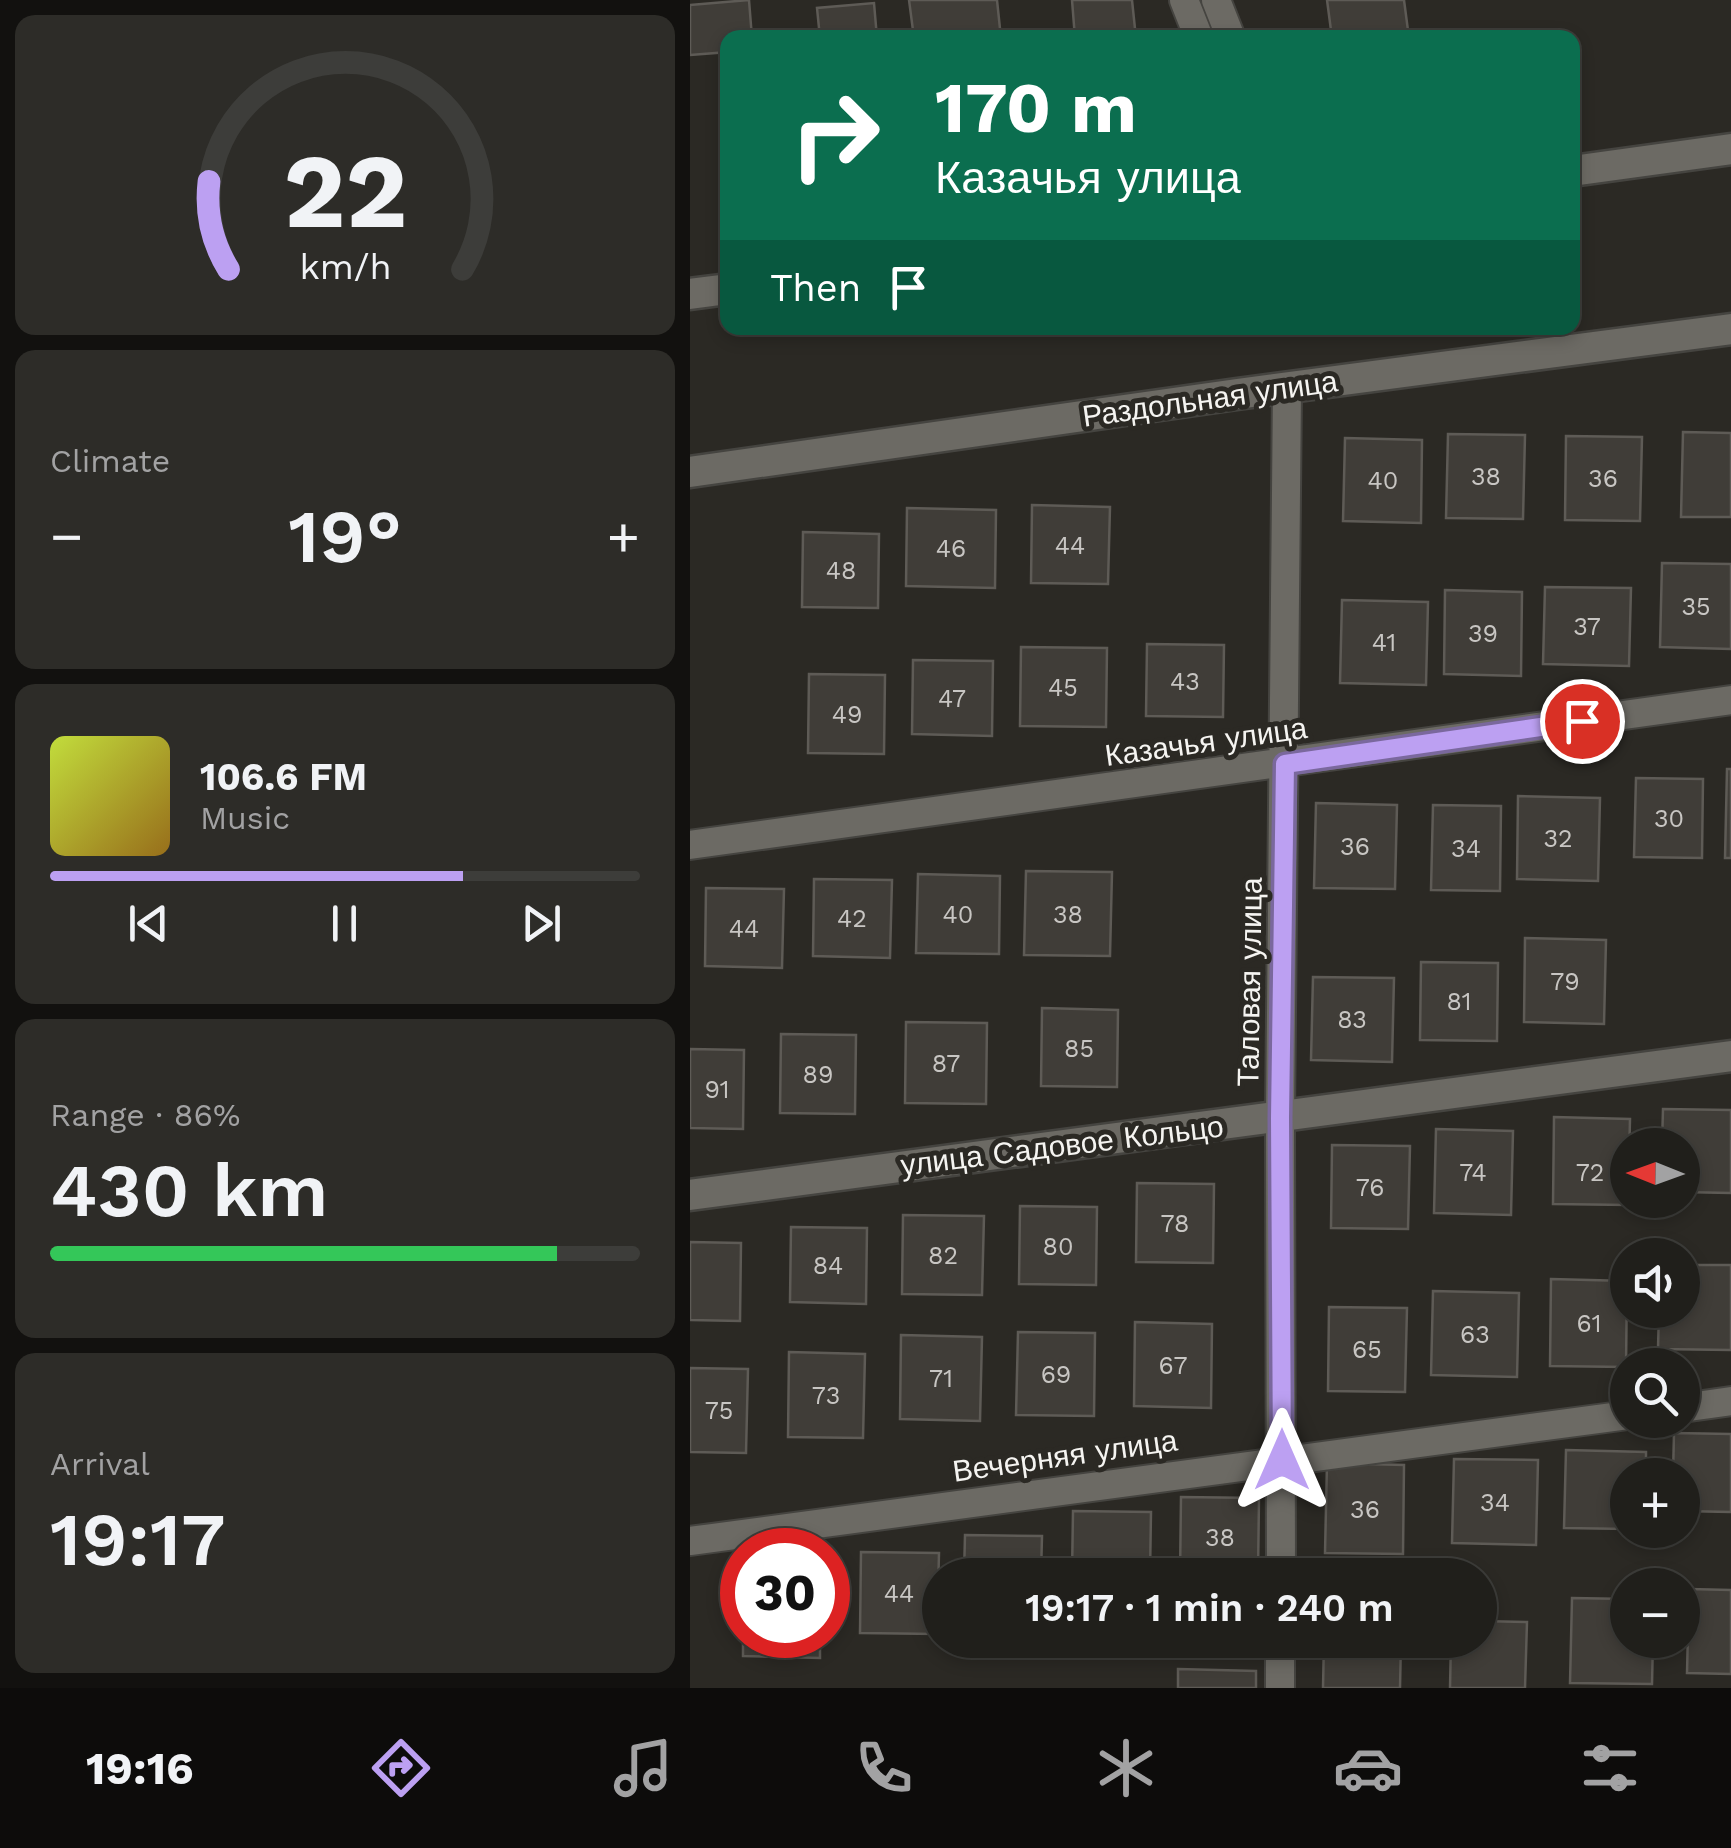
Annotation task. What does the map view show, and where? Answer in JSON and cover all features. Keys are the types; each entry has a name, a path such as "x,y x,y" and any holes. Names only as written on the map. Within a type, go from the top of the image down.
{"street":[{"path":"1184,0 1196,30"},
{"path":"1216,0 1229,30"},
{"path":"1580,170 1731,149"},
{"path":"690,294 720,290"},
{"name":"Раздольная улица","path":"690,472 1731,329"},
{"name":"Таловая улица","path":"1281,1558 1280,1118 1287,389"},
{"name":"Казачья улица","path":"690,845 1731,700"},
{"name":"улица Садовое Кольцо","path":"690,1195 1731,1056"},
{"path":"1700,1406 1731,1402"},
{"name":"Вечерняя улица","path":"690,1540 1610,1417"},
{"path":"1280,1658 1280,1688"}],"building":[{"path":"749,0 751,30 720,30 720,53 690,55 690,5"},
{"path":"909,0 997,0 1000,30 913,30"},
{"path":"1072,0 1132,0 1135,30 1074,30"},
{"path":"1327,0 1404,0 1408,30 1331,30"},
{"path":"874,3 876,30 819,30 817,8"},
{"path":"1683,432 1731,433 1731,517 1681,517"},
{"path":"1448,434 1525,435 1523,519 1446,518"},
{"path":"1566,436 1642,437 1640,521 1565,520"},
{"path":"1345,438 1422,440 1421,523 1343,521"},
{"path":"1032,505 1110,507 1108,584 1031,583"},
{"path":"907,508 996,510 995,588 906,586"},
{"path":"803,532 879,534 878,608 802,607"},
{"path":"1662,563 1731,564 1731,649 1660,647"},
{"path":"1545,587 1631,588 1629,666 1543,664"},
{"path":"1445,590 1522,592 1521,676 1444,674"},
{"path":"1342,600 1428,602 1426,685 1340,683"},
{"path":"1147,644 1224,645 1223,717 1146,716"},
{"path":"1021,647 1107,648 1106,727 1020,726"},
{"path":"913,660 993,661 992,736 912,734"},
{"path":"809,674 885,675 884,754 808,753"},
{"path":"1727,769 1731,769 1731,858 1725,858"},
{"path":"1636,778 1703,779 1702,858 1634,857"},
{"path":"1518,796 1600,798 1598,881 1517,879"},
{"path":"1316,803 1397,805 1395,889 1314,888"},
{"path":"1433,805 1501,806 1500,891 1431,890"},
{"path":"1026,871 1112,872 1110,956 1024,955"},
{"path":"918,874 1000,876 999,954 916,953"},
{"path":"814,879 892,880 890,958 813,956"},
{"path":"706,888 784,889 782,968 705,966"},
{"path":"1525,938 1606,940 1604,1024 1524,1022"},
{"path":"1421,962 1498,963 1497,1041 1420,1040"},
{"path":"1313,977 1394,978 1392,1062 1311,1060"},
{"path":"1042,1008 1118,1010 1117,1087 1041,1086"},
{"path":"906,1022 987,1023 986,1104 905,1103"},
{"path":"781,1034 856,1035 855,1114 780,1113"},
{"path":"690,1049 744,1050 743,1129 690,1128"},
{"path":"1663,1109 1731,1110 1731,1193 1700,1192 1700,1128 1662,1128"},
{"path":"1554,1117 1630,1119 1630,1128 1610,1128 1610,1205 1553,1204"},
{"path":"1436,1129 1513,1131 1511,1215 1434,1213"},
{"path":"1332,1145 1410,1146 1408,1229 1331,1228"},
{"path":"1137,1183 1214,1184 1213,1263 1136,1262"},
{"path":"1020,1206 1097,1207 1096,1285 1019,1284"},
{"path":"903,1215 984,1216 982,1295 902,1294"},
{"path":"791,1227 867,1228 866,1304 790,1302"},
{"path":"690,1242 741,1243 740,1321 690,1320"},
{"path":"1700,1265 1731,1265 1731,1350 1658,1348 1659,1328 1700,1328"},
{"path":"1551,1279 1610,1281 1610,1328 1626,1328 1626,1348 1610,1348 1610,1367 1550,1366"},
{"path":"1433,1291 1519,1293 1517,1377 1431,1375"},
{"path":"1329,1307 1407,1308 1405,1392 1328,1391"},
{"path":"1135,1322 1212,1324 1211,1408 1134,1406"},
{"path":"1018,1332 1095,1333 1094,1416 1016,1415"},
{"path":"901,1335 982,1337 980,1421 900,1419"},
{"path":"789,1352 865,1354 863,1438 788,1437"},
{"path":"690,1368 748,1369 746,1453 690,1452"},
{"path":"1731,1434 1731,1512 1700,1511 1700,1458 1673,1458 1674,1438"},
{"path":"1566,1450 1646,1452 1646,1458 1610,1458 1610,1529 1564,1528"},
{"path":"1454,1459 1538,1460 1536,1545 1452,1543"},
{"path":"1327,1463 1404,1465 1403,1554 1325,1553"},
{"path":"1181,1497 1259,1498 1258,1558 1180,1558"},
{"path":"1073,1511 1151,1512 1150,1558 1072,1558"},
{"path":"965,1535 1042,1536 1041,1558 964,1558"},
{"path":"861,1552 939,1553 939,1558 922,1558 922,1634 860,1633"},
{"path":"1700,1589 1731,1590 1731,1674 1687,1673 1687,1658 1700,1658"},
{"path":"1572,1598 1610,1599 1610,1658 1653,1658 1652,1684 1570,1683"},
{"path":"1497,1621 1527,1622 1525,1688 1450,1688 1451,1658 1497,1658"},
{"path":"1324,1658 1401,1658 1400,1688 1323,1688"},
{"path":"1178,1669 1256,1671 1256,1688 1178,1688"}],"route":[{"path":"1282,1460 1280,1118 1285,764 1582,721"}]}
